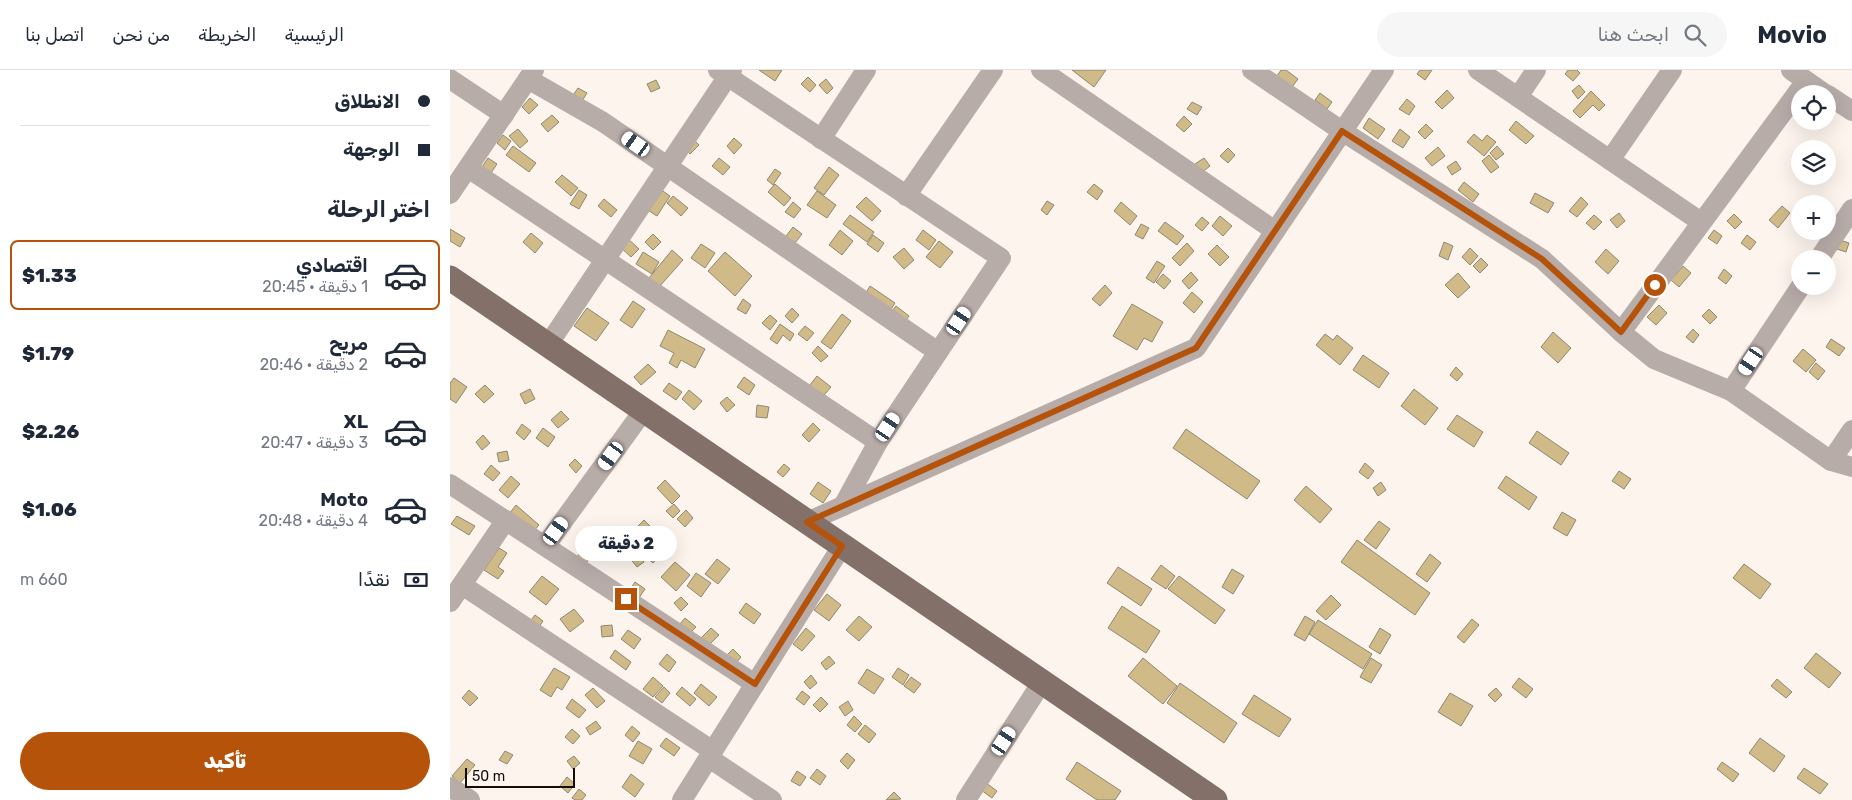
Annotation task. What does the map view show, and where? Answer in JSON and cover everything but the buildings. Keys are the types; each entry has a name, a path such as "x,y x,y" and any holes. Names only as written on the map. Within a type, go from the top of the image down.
{"main road":[{"path":"450,278 1215,800"}],"street":[{"path":"821,138 866,70"},
{"path":"906,196 993,70"},
{"path":"1041,70 1275,231"},
{"path":"1252,70 1342,131 1542,259 1621,332 1654,359 1731,391 1831,461 1852,467"},
{"path":"807,522 1196,348 1384,70"},
{"path":"1478,70 1701,222"},
{"path":"1518,97 1536,70"},
{"path":"1610,160 1672,70"},
{"path":"548,345 668,166 726,72 906,196 1001,258 878,442 843,506"},
{"path":"450,194 531,75 668,166 938,352"},
{"path":"1621,332 1701,222 1798,76 1811,85"},
{"path":"450,80 504,115"},
{"path":"1836,102 1852,112"},
{"path":"468,168 878,442"},
{"path":"1825,250 1852,209"},
{"path":"1731,391 1795,295"},
{"path":"545,546 644,410"},
{"path":"1831,461 1852,430"},
{"path":"450,484 755,684"},
{"path":"450,602 506,520"},
{"path":"682,800 842,546"},
{"path":"462,585 711,754 772,800"},
{"path":"966,800 1042,682"},
{"path":"450,787 470,800"}],"route":[{"path":"626,599 755,684 842,546 807,522 1196,348 1342,131 1542,259 1621,332 1655,285"}]}
